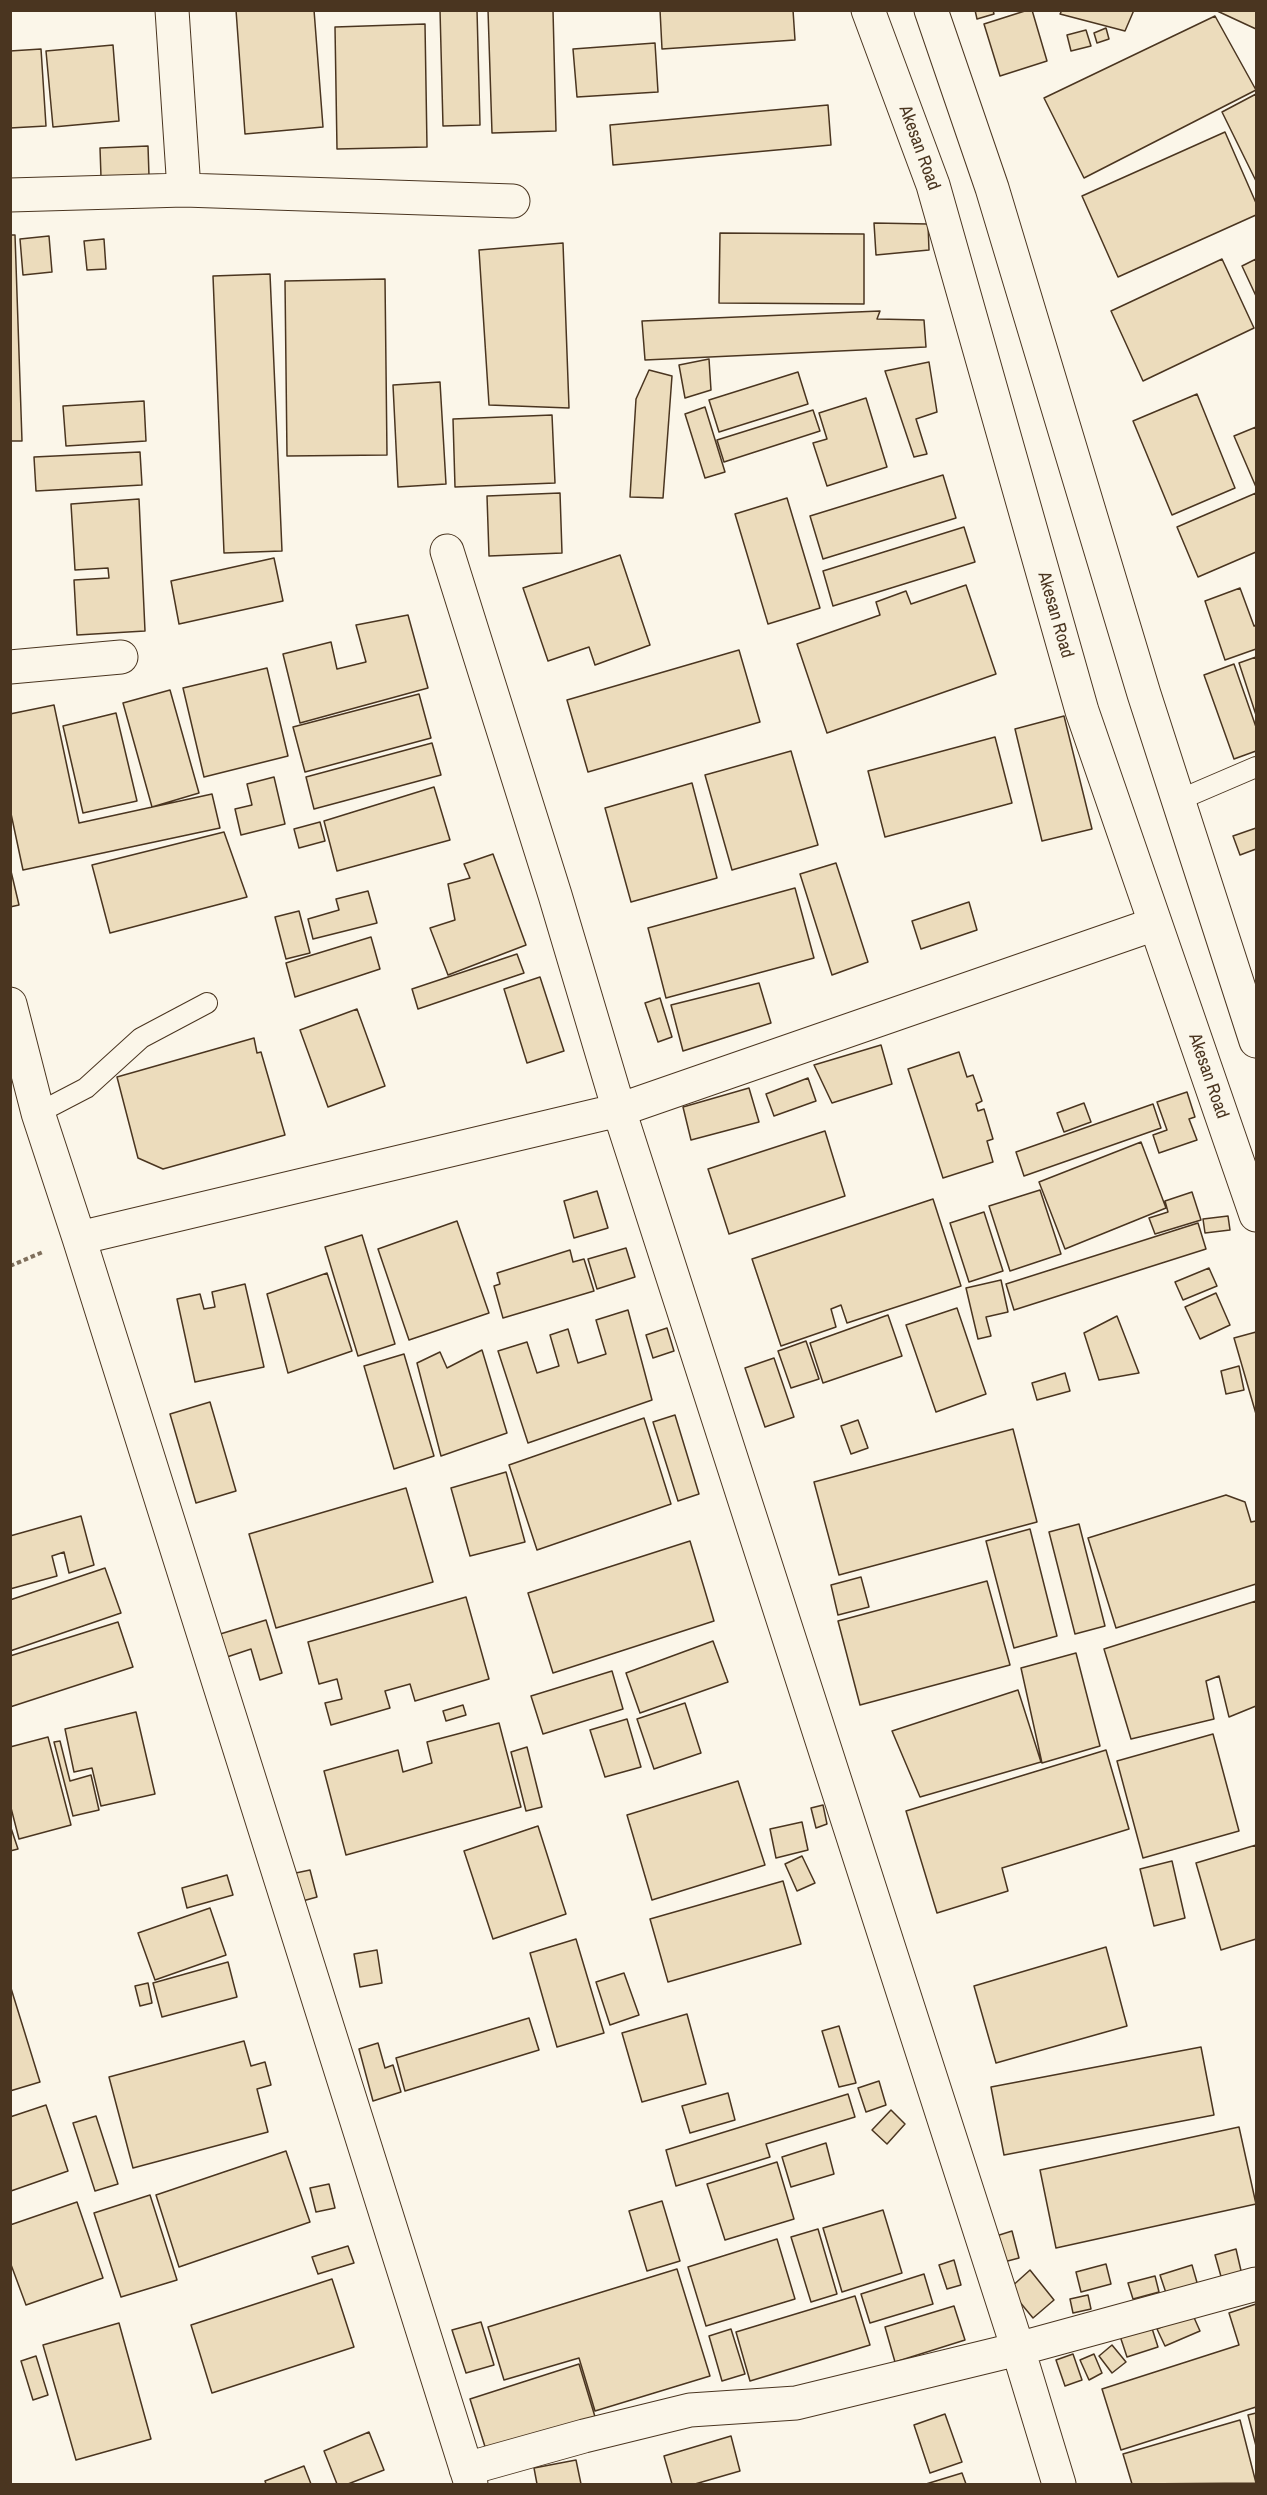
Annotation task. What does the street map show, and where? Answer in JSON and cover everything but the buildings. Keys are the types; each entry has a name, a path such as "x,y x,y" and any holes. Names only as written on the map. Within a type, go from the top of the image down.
{"street":[{"path":"172,10 184,190"},
{"name":"Akesan Road","path":"868,10 933,185 1082,711 1257,1215"},
{"path":"931,10 992,188 1144,694 1257,1041"},
{"path":"10,195 184,190 513,201"},
{"path":"447,551 555,895 618,1110 1018,2349 1059,2484"},
{"path":"10,667 121,657"},
{"path":"79,1238 618,1110 1155,924"},
{"path":"10,1004 38,1113 469,2477 584,2436 690,2410 796,2403 1018,2349 1257,2284"}],"lane":[{"path":"1179,800 1257,768"},
{"path":"38,1113 86,1088 141,1038 207,1003"}]}
